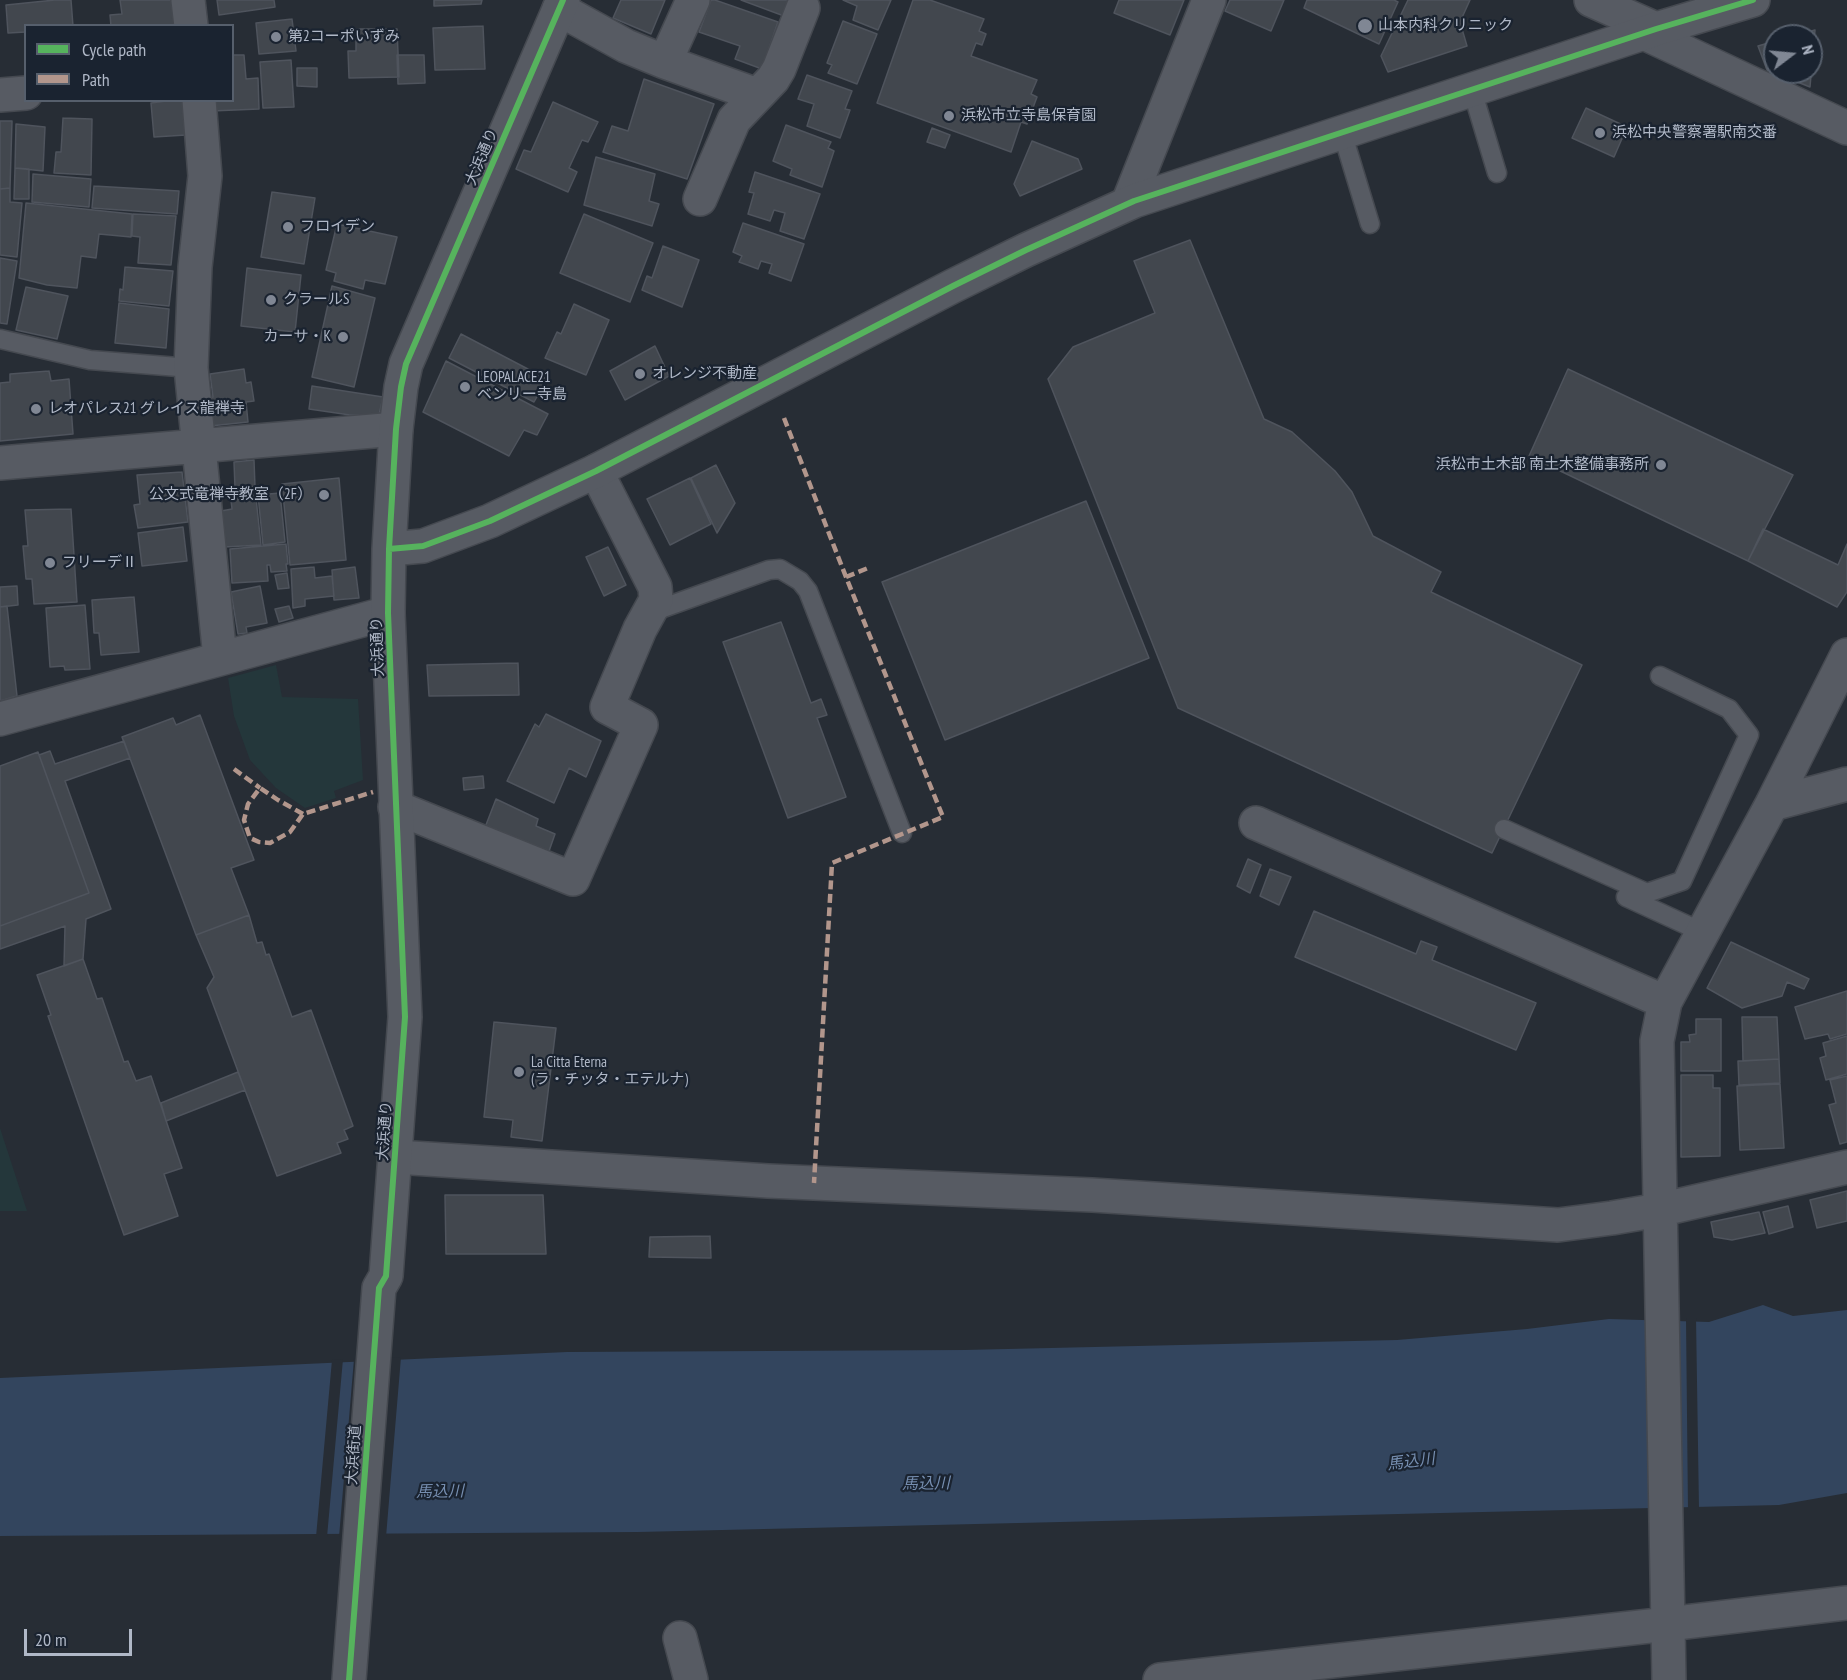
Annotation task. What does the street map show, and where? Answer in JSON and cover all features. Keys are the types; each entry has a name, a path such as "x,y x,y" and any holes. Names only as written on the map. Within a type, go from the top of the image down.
{"street":[{"path":"188,0 191,24"},
{"path":"665,62 693,0"},
{"path":"1128,203 1209,0"},
{"path":"1591,0 1847,128"},
{"path":"389,549 423,546 490,521 596,471 953,286 1128,203 1650,31 1753,0"},
{"path":"561,4 626,46 757,95"},
{"name":"大浜通り","path":"379,1288 386,1276 405,1017 388,613 396,429 406,364 561,4"},
{"path":"700,199 731,125 773,79 803,8"},
{"path":"0,95 24,93"},
{"path":"199,102 205,176 195,267 190,368 220,658"},
{"path":"0,464 396,429"},
{"path":"396,807 573,879 641,725 608,707 640,629 656,600 655,587 596,471"},
{"path":"0,719 388,613"},
{"path":"1669,1680 1657,1041 1665,1002 1772,804 1847,655"},
{"path":"1772,804 1847,784"},
{"path":"1256,823 1665,1002"},
{"path":"396,1157 768,1180 1092,1195 1547,1224 1612,1218 1659,1210 1847,1167"},
{"name":"大浜街道","path":"349,1680 379,1288"},
{"path":"1160,1680 1667,1609 1847,1603"},
{"path":"680,1638 691,1680"}],"lane":[{"path":"1472,90 1497,173"},
{"path":"1342,132 1370,224"},
{"path":"0,339 90,360 190,368"},
{"path":"649,613 769,570 780,569 800,581 808,591 902,833"},
{"path":"1504,829 1647,894 1682,881 1749,735 1729,709 1660,676"},
{"path":"1626,897 1702,932"}],"green space":[{"path":"276,665 282,697 358,699 363,780 334,791 336,798 305,808 276,788 250,760 234,716 228,678"},
{"path":"0,1128 27,1211 0,1211"}],"water":[{"name":"馬込川","path":"1763,1305 1793,1316 1847,1310 1847,1493 1779,1505 638,1532 0,1536 0,1378 567,1352 964,1350 1397,1340 1527,1329 1609,1319 1709,1322"}],"pier":[{"path":"1686,1318 1696,1318 1699,1510 1688,1510"},
{"path":"401,1357 386,1537 339,1537 354,1359"},
{"path":"343,1359 327,1537 316,1537 332,1360"}],"building":[{"path":"71,0 73,24 24,24 24,32 8,33 6,5"},
{"path":"120,0 173,0 176,24 111,24 110,15 122,14"},
{"path":"217,0 274,0 275,7 219,15"},
{"path":"434,0 482,0 481,4 434,6"},
{"path":"621,0 665,0 651,34 613,18"},
{"path":"711,0 778,22 762,69 735,59 740,46 699,32"},
{"path":"741,0 790,0 784,16"},
{"path":"843,0 891,0 878,30 853,20 857,6"},
{"path":"913,0 930,0 984,19 979,31 986,34 982,45 976,43 971,56 1037,80 1031,94 1037,97 1027,124 1021,122 1011,152 877,103"},
{"path":"1119,0 1184,0 1170,35 1114,13"},
{"path":"1230,0 1284,0 1271,31 1225,11"},
{"name":"山本内科クリニック","path":"1307,0 1394,0 1398,2 1379,44 1304,8"},
{"path":"1408,0 1470,0 1460,22 1467,46 1388,72 1381,56"},
{"name":"第2コーポいずみ","path":"292,19 296,51 259,54 256,23"},
{"path":"843,21 877,34 857,84 828,73 832,65 827,63"},
{"path":"483,26 485,69 435,70 433,28"},
{"path":"356,29 397,29 399,77 349,78 348,51 356,51"},
{"path":"1763,45 1763,59 1758,46"},
{"path":"234,55 244,55 246,79 258,78 259,109 211,111 212,102 234,102"},
{"path":"397,55 424,55 425,83 398,84"},
{"path":"291,60 294,107 263,108 260,62"},
{"path":"297,68 317,68 317,87 297,86"},
{"path":"807,75 852,91 845,109 850,110 840,138 807,126 814,104 798,99"},
{"path":"644,79 714,104 687,179 603,152 612,126 628,131"},
{"path":"183,102 186,135 154,137 151,103"},
{"path":"553,102 598,122 588,142 582,140 569,168 577,172 568,192 516,169 524,150 531,152"},
{"name":"浜松中央警察署駅南交番","path":"1586,108 1627,127 1614,157 1572,138"},
{"path":"63,118 92,119 91,175 54,173 56,152 61,152"},
{"path":"0,121 12,121 10,188 0,189"},
{"path":"16,124 45,127 43,171 15,168"},
{"path":"786,125 831,142 828,148 834,151 822,187 790,175 792,169 773,161"},
{"path":"932,128 950,135 945,148 927,142"},
{"path":"1032,141 1078,159 1082,169 1020,196 1014,184"},
{"path":"596,157 655,174 649,201 659,204 652,226 584,205"},
{"path":"15,168 29,169 29,199 14,199"},
{"path":"755,172 820,194 804,239 780,231 785,213 774,210 770,221 748,214 754,193 749,192"},
{"path":"33,174 91,179 89,207 32,202"},
{"path":"94,186 179,191 177,214 92,208"},
{"path":"10,188 10,202 22,203 17,257 0,255 0,189"},
{"name":"フロイデン","path":"272,192 315,198 304,264 261,257"},
{"path":"26,203 132,214 131,237 99,234 96,258 81,256 77,288 47,285 19,278"},
{"path":"133,214 176,216 171,265 138,263 140,237 132,236"},
{"path":"584,214 653,243 630,302 560,273"},
{"path":"743,223 804,244 791,281 769,273 772,264 761,261 758,269 739,262 742,256 733,252"},
{"path":"337,224 397,237 385,284 365,280 363,289 334,281 336,273 326,270"},
{"path":"1190,240 1264,419 1292,432 1335,471 1352,492 1373,536 1441,572 1431,592 1582,665 1492,853 1178,708 1048,379 1073,347 1155,313 1134,261"},
{"path":"663,246 699,260 682,307 642,290 647,276 652,278"},
{"path":"0,258 17,261 7,324 0,323"},
{"path":"125,267 173,271 169,306 119,301 120,289 123,290"},
{"name":"クラールS","path":"247,268 301,275 295,332 241,326"},
{"name":"カーサ・K","path":"332,286 375,298 354,387 312,377"},
{"path":"26,287 68,296 57,339 16,330"},
{"path":"119,303 169,309 166,348 115,343"},
{"path":"574,304 609,320 586,375 545,358 557,332 561,334"},
{"path":"461,334 547,379 534,402 449,358"},
{"name":"オレンジ不動産","path":"655,346 669,376 625,400 610,371"},
{"name":"LEOPALACE21 ベンリー寺島","path":"446,361 548,414 537,435 524,430 509,456 423,412"},
{"path":"244,369 246,383 251,382 254,401 246,402 248,422 210,426 208,398 213,397 210,374"},
{"name":"浜松市土木部 南土木整備事務所","path":"1568,369 1793,475 1748,561 1529,456"},
{"name":"レオパレス21 グレイス龍禅寺","path":"49,371 51,381 69,379 73,434 0,441 0,383 10,382 10,374"},
{"path":"312,386 383,397 379,415 350,415 309,409"},
{"path":"254,460 255,487 235,488 234,462"},
{"path":"716,465 735,503 717,533 691,478"},
{"path":"182,472 188,522 138,528 134,505 140,504 137,475"},
{"path":"339,478 346,560 290,565 282,484"},
{"path":"690,478 711,524 670,545 647,499"},
{"path":"255,487 256,498 236,499 235,488"},
{"path":"280,493 285,542 263,545 258,495"},
{"path":"256,498 261,545 224,547 221,511 232,509 231,500"},
{"path":"1086,501 1149,658 945,740 882,582"},
{"name":"フリーデⅡ","path":"71,509 77,602 34,604 32,579 26,579 23,546 28,546 25,510"},
{"path":"183,527 187,561 142,566 138,533"},
{"path":"1763,529 1838,565 1847,544 1847,592 1837,607 1748,561"},
{"path":"286,544 287,571 271,572 270,565 267,565 268,581 232,583 230,549"},
{"path":"608,547 626,585 604,596 586,557"},
{"path":"314,567 315,578 332,576 334,596 305,599 305,606 293,608 291,569"},
{"path":"355,567 359,598 334,600 332,570"},
{"path":"287,573 289,588 278,589 275,575"},
{"path":"17,586 18,605 0,607 0,587"},
{"path":"260,586 267,623 246,627 247,633 238,634 231,592"},
{"path":"134,597 139,652 101,655 99,633 94,633 92,600"},
{"path":"85,605 90,669 65,670 64,666 50,667 46,608"},
{"path":"7,606 17,696 0,701 0,607"},
{"path":"289,606 293,618 279,622 275,609"},
{"path":"781,622 811,703 821,699 827,715 817,718 846,797 788,818 723,642"},
{"path":"518,663 519,695 429,696 427,665"},
{"path":"546,714 601,741 586,777 569,768 554,803 507,781 535,724 539,727"},
{"path":"200,715 254,860 231,868 249,915 196,935 122,737 173,718 176,725"},
{"path":"124,741 130,758 65,781 111,909 86,919 83,959 64,966 65,926 0,949 0,926 89,893 39,755 50,751 55,764"},
{"path":"38,752 89,893 0,926 0,766"},
{"path":"483,776 484,788 464,790 463,778"},
{"path":"496,799 538,819 536,826 555,834 548,854 484,830"},
{"path":"1248,859 1261,865 1250,893 1237,886"},
{"path":"1270,869 1291,877 1279,905 1260,896"},
{"path":"1314,911 1416,954 1421,941 1437,947 1432,960 1536,1003 1516,1050 1295,957"},
{"path":"249,915 257,943 262,942 266,955 269,954 292,1017 311,1010 353,1126 344,1130 348,1139 337,1143 341,1153 277,1176 207,988 214,977 196,935"},
{"path":"1731,942 1809,979 1804,989 1787,982 1782,996 1742,1008 1707,988"},
{"path":"83,959 97,999 102,998 124,1062 128,1061 136,1081 151,1076 182,1168 164,1174 178,1216 124,1235 48,1016 51,1015 37,975"},
{"path":"1847,991 1847,1034 1830,1039 1828,1034 1805,1039 1795,1007"},
{"path":"1742,1017 1777,1017 1779,1059 1743,1061"},
{"path":"1696,1019 1721,1019 1721,1071 1681,1071 1681,1042 1690,1042 1689,1035 1696,1034"},
{"name":"La Citta Eterna (ラ・チッタ・エテルナ)","path":"494,1022 556,1028 542,1141 511,1137 513,1120 484,1117"},
{"path":"1847,1036 1847,1074 1826,1080 1820,1058 1826,1056 1823,1043"},
{"path":"1779,1059 1780,1083 1739,1085 1738,1061"},
{"path":"238,1072 245,1090 166,1121 161,1103"},
{"path":"1681,1075 1713,1075 1713,1088 1720,1088 1720,1156 1681,1157"},
{"path":"1847,1076 1847,1142 1840,1144 1829,1105 1836,1103 1830,1080"},
{"path":"1780,1084 1784,1148 1740,1150 1737,1086"},
{"path":"1847,1191 1847,1221 1817,1228 1810,1200"},
{"path":"445,1195 543,1195 546,1254 446,1254"},
{"path":"1788,1206 1793,1227 1769,1234 1763,1212"},
{"path":"1759,1212 1765,1233 1732,1240 1714,1237 1711,1222"},
{"path":"710,1236 711,1258 649,1257 650,1237"}],"marked path":[{"path":"784,418 943,817 832,863 814,1183"},
{"path":"846,577 868,568"},
{"path":"234,769 260,788"},
{"path":"303,814 260,788 248,804 244,820 250,838 270,843 290,832 303,814 373,792"}],"cycle path":[{"path":"349,1680 379,1288 386,1276 405,1017 388,613 389,549 396,429 401,387 406,364 563,0"},
{"path":"389,549 423,546 490,521 596,471 953,286 1134,201 1656,29 1753,0"}],"place":[{"name":"山本内科クリニック","path":"1365,26"},
{"name":"第2コーポいずみ","path":"276,37"},
{"name":"浜松市立寺島保育園","path":"949,116"},
{"name":"浜松中央警察署駅南交番","path":"1600,133"},
{"name":"フロイデン","path":"288,227"},
{"name":"クラールS","path":"271,300"},
{"name":"カーサ・K","path":"343,337"},
{"name":"オレンジ不動産","path":"640,374"},
{"name":"LEOPALACE21 ベンリー寺島","path":"465,387"},
{"name":"レオパレス21 グレイス龍禅寺","path":"36,409"},
{"name":"浜松市土木部 南土木整備事務所","path":"1661,465"},
{"name":"公文式竜禅寺教室（2F）","path":"324,495"},
{"name":"フリーデⅡ","path":"50,563"},
{"name":"La Citta Eterna (ラ・チッタ・エテルナ)","path":"519,1072"}]}
